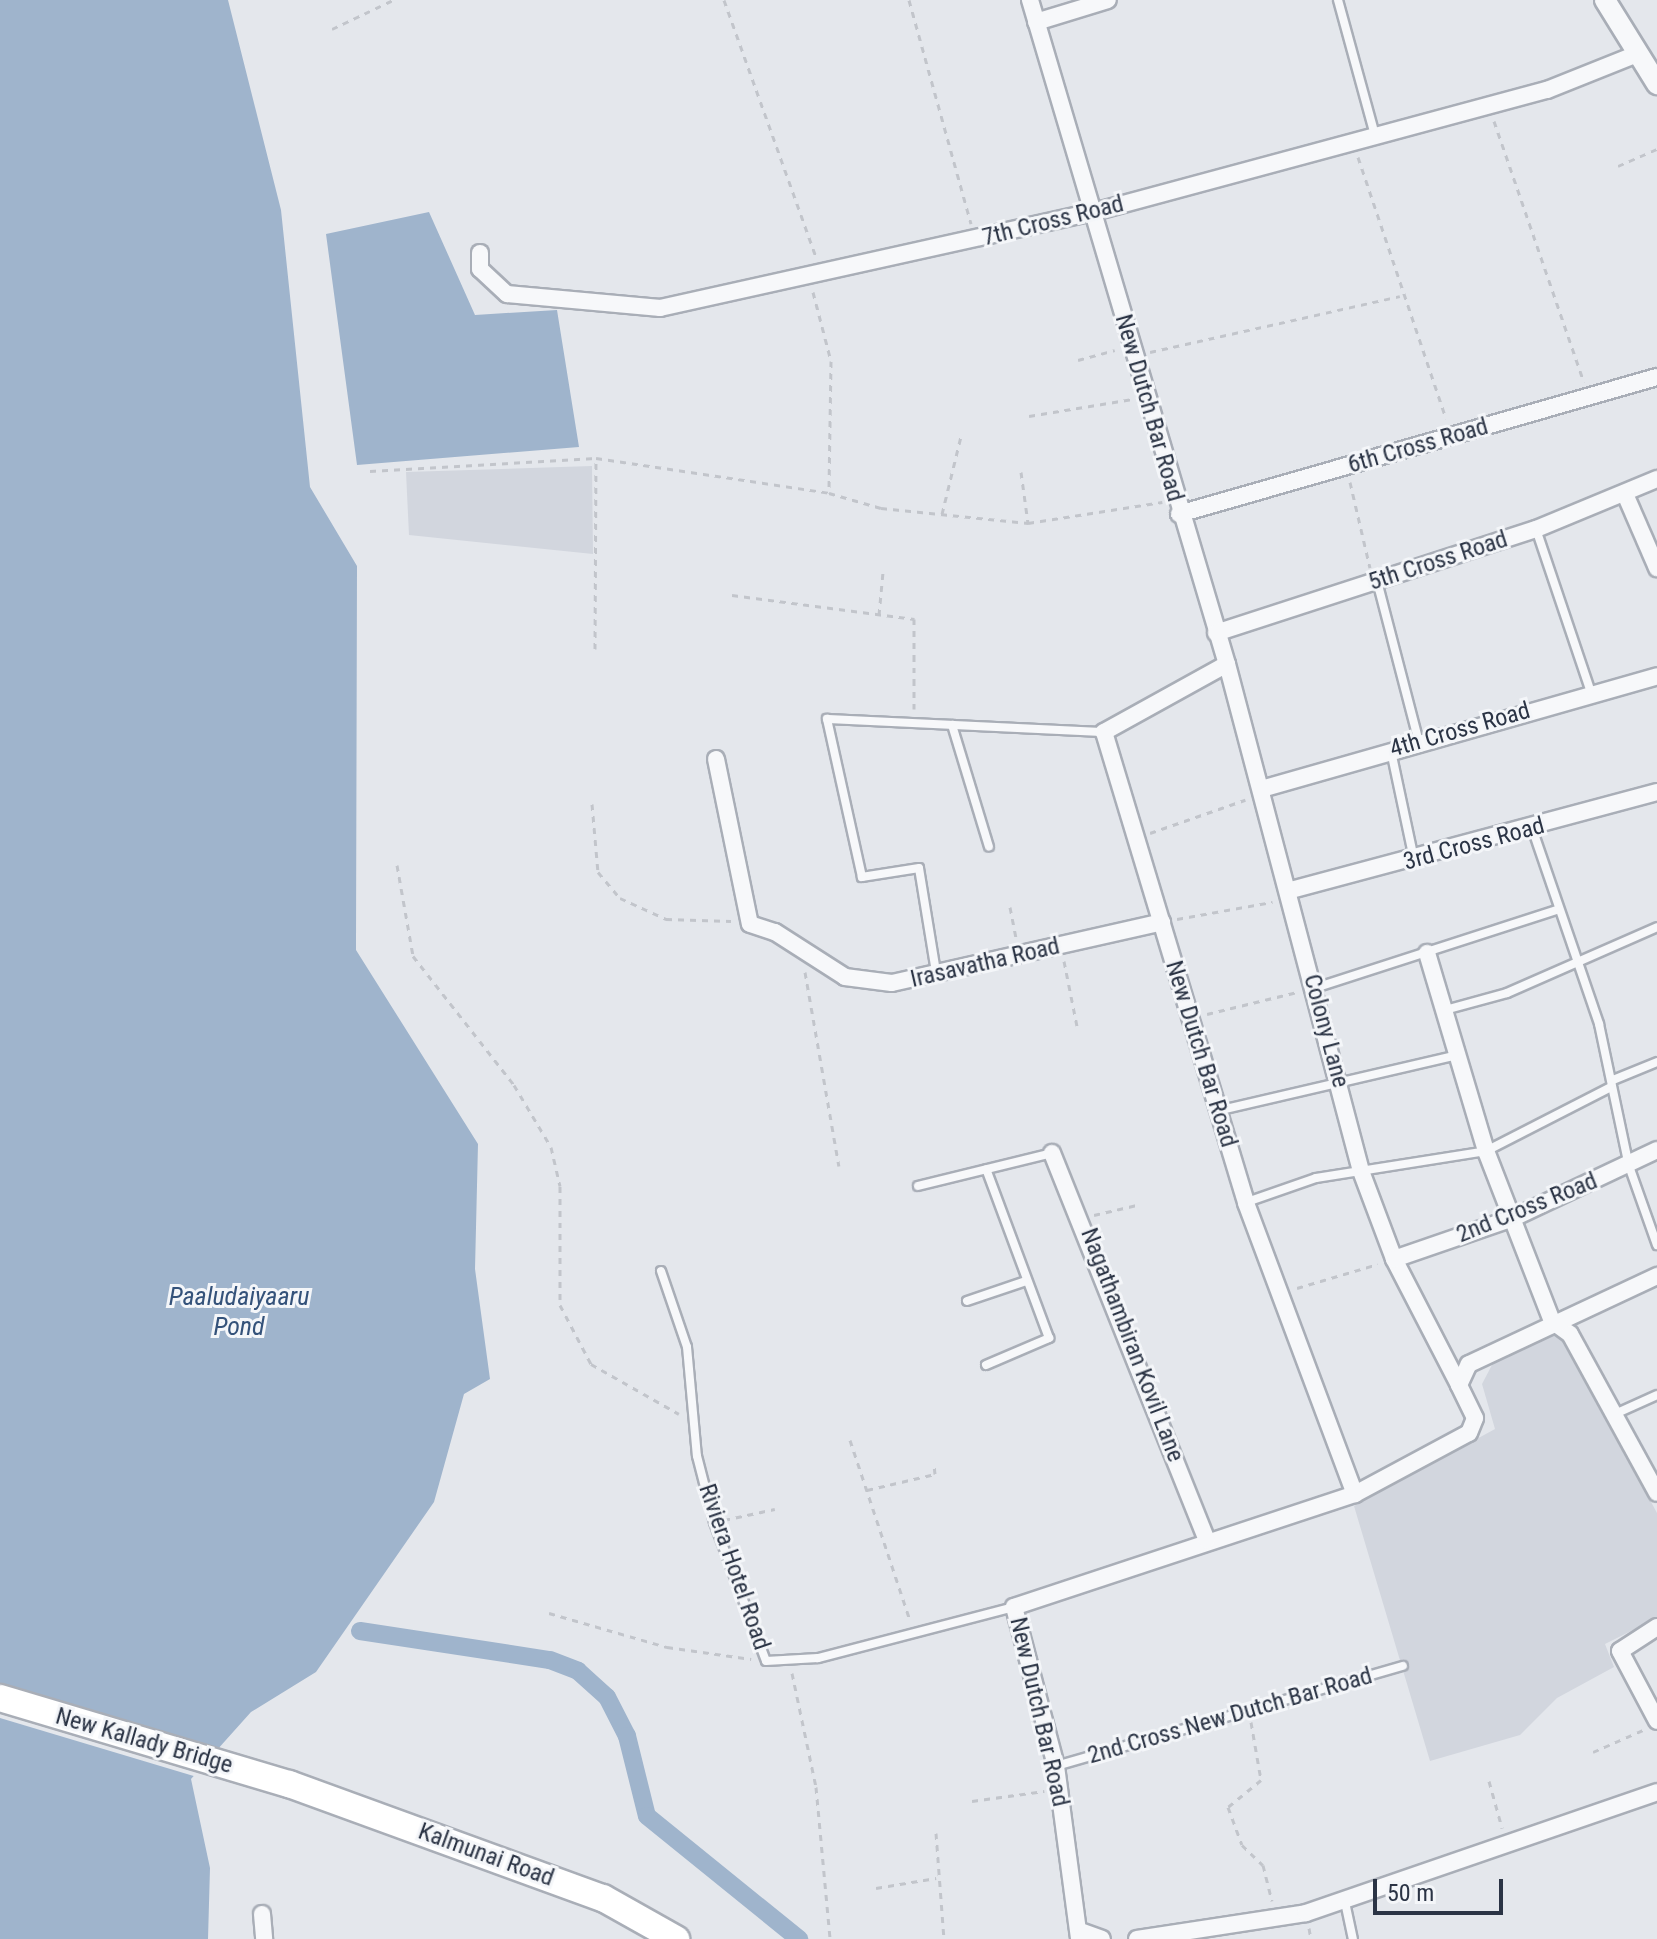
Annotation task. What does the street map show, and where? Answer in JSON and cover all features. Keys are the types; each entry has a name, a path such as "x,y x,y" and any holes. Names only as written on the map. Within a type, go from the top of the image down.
{"highway":[{"name":"New Kallady Bridge","path":"0,1698 288,1789"},
{"name":"New Kallady Bridge","path":"0,1709 288,1789"},
{"name":"Kalmunai Road","path":"288,1789 548,1889 645,1939"},
{"name":"Kalmunai Road","path":"288,1789 603,1898 676,1939"}],"street":[{"name":"New Dutch Bar Road","path":"1030,0 1094,212 1176,507 1227,664"},
{"path":"1036,22 1108,0"},
{"path":"1605,0 1657,84"},
{"name":"7th Cross Road","path":"480,253 480,269 507,294 660,308 816,277 1094,212 1488,106 1637,54"},
{"name":"6th Cross Road","path":"1176,507 1346,466 1657,377"},
{"name":"5th Cross Road","path":"1216,633 1536,529 1657,479"},
{"path":"1625,494 1657,568"},
{"path":"1104,732 1227,664"},
{"name":"Colony Lane","path":"1227,664 1265,788 1361,1171 1394,1259 1475,1418 1469,1433 1355,1494"},
{"name":"4th Cross Road","path":"1265,788 1591,692 1657,676"},
{"name":"New Dutch Bar Road","path":"1081,1936 1056,1766 1014,1607 1207,1540 1355,1494 1246,1203 1188,1019 1139,837 1104,732"},
{"path":"716,759 747,918"},
{"name":"3rd Cross Road","path":"1291,894 1657,792"},
{"name":"Irasavatha Road","path":"747,918 804,957 845,977 892,983 1162,922"},
{"path":"1427,953 1486,1151 1552,1321 1570,1334 1657,1493"},
{"name":"2nd Cross Road","path":"1394,1259 1513,1218 1629,1166 1657,1150"},
{"name":"Nagathambiran Kovil Lane","path":"1052,1153 1083,1218 1207,1540"},
{"path":"1459,1385 1469,1364 1552,1321 1657,1276"},
{"path":"1657,1627 1620,1651 1657,1722"},
{"path":"1137,1939 1276,1920 1345,1902 1657,1792"},
{"path":"262,1914 264,1939"},
{"path":"1081,1936 1102,1939"}],"lane":[{"path":"1338,0 1375,135"},
{"path":"1536,529 1591,692"},
{"path":"1375,581 1419,742"},
{"path":"936,974 919,868 862,877 825,725 837,719 1104,732"},
{"path":"952,725 989,847"},
{"path":"1390,750 1414,860"},
{"path":"1532,828 1612,1084 1629,1166 1657,1245"},
{"path":"1315,988 1556,910"},
{"path":"1445,1010 1573,965 1657,927"},
{"path":"1217,1111 1458,1055"},
{"path":"1246,1203 1361,1171 1486,1151 1657,1062"},
{"path":"918,1186 1052,1153"},
{"path":"986,1169 1049,1338 986,1365"},
{"name":"Riviera Hotel Road","path":"661,1271 687,1347 697,1422 697,1456 714,1522 766,1661 789,1662 915,1635 1014,1607"},
{"path":"967,1301 1026,1281"},
{"path":"1615,1414 1657,1395"},
{"name":"2nd Cross New Dutch Bar Road","path":"1056,1766 1403,1666"},
{"path":"1345,1902 1353,1939"}],"path":[{"path":"332,29 393,0"},
{"path":"724,0 816,277 831,361 829,493"},
{"path":"909,0 976,240"},
{"path":"1488,106 1589,397"},
{"path":"1353,142 1400,296 1453,437"},
{"path":"1618,166 1657,149"},
{"path":"1078,360 1400,296"},
{"path":"1029,416 1144,397"},
{"path":"942,514 961,436"},
{"path":"595,649 596,458"},
{"path":"370,471 596,458 829,493 942,514 1028,523 1176,507"},
{"path":"1346,466 1375,581"},
{"path":"1021,472 1028,523"},
{"path":"879,615 883,572"},
{"path":"732,595 914,619 914,725"},
{"path":"1139,837 1265,788"},
{"path":"592,804 598,872 620,898 678,921 747,918"},
{"path":"397,865 413,956 514,1085 551,1147 560,1186 560,1305 585,1352 644,1397 697,1422"},
{"path":"1162,922 1291,894"},
{"path":"1010,907 1019,954"},
{"path":"1061,946 1077,1026"},
{"path":"804,957 839,1166"},
{"path":"1188,1019 1315,988"},
{"path":"1083,1218 1137,1205"},
{"path":"1278,1294 1394,1259"},
{"path":"850,1440 915,1635"},
{"path":"867,1490 935,1474 934,1465"},
{"path":"714,1522 775,1509"},
{"path":"549,1613 667,1647 766,1661"},
{"path":"789,1662 816,1787 830,1939"},
{"path":"1248,1709 1261,1780 1228,1807 1242,1845 1263,1865 1276,1920"},
{"path":"1593,1752 1657,1722"},
{"path":"1489,1781 1508,1847"},
{"path":"972,1801 1060,1788"},
{"path":"936,1833 936,1878 944,1939"},
{"path":"876,1888 936,1878"}],"shaded area":[{"path":"592,466 593,554 409,535 406,472"},
{"path":"1558,1330 1657,1513 1657,1618 1605,1644 1614,1667 1557,1698 1520,1735 1430,1761 1354,1506 1495,1429 1482,1384 1493,1363"}],"water":[{"name":"Paaludaiyaaru Pond","path":"0,0 228,0 281,210 310,487 357,566 356,950 478,1144 475,1269 490,1379 464,1394 434,1502 316,1672 251,1712 191,1779 210,1868 208,1939 0,1939"},
{"path":"429,212 475,315 557,310 579,447 357,465 326,234"}],"pier":[{"path":"0,1686 215,1751 197,1777 0,1718"}],"waterway":[{"path":"360,1631 550,1660 578,1671 607,1697 627,1736 647,1816 799,1939"}]}
